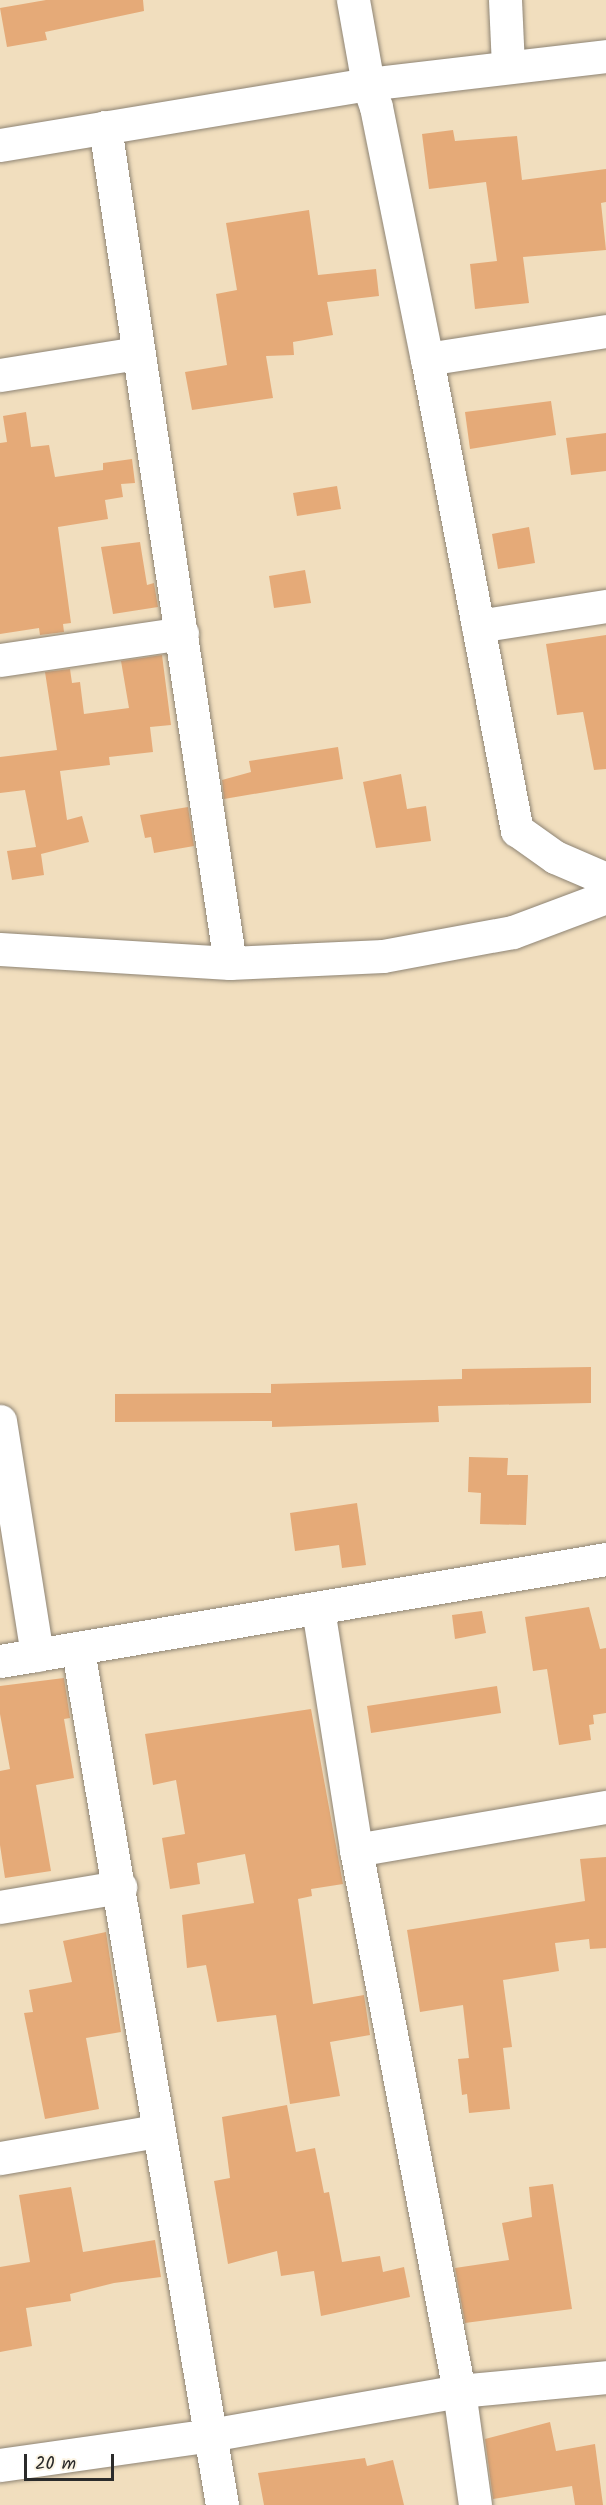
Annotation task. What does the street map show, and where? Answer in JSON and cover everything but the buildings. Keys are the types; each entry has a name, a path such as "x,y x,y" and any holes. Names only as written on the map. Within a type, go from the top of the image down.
{"street":[{"path":"353,0 368,84 376,107 427,359 517,830 555,856 606,879"},
{"path":"505,0 507,66"},
{"path":"0,145 368,84 606,56"},
{"path":"105,127 230,963"},
{"path":"427,359 606,331"},
{"path":"0,375 138,353"},
{"path":"478,626 606,606"},
{"path":"0,660 182,633"},
{"path":"0,949 230,963 405,952 513,932 606,897"},
{"path":"0,1421 37,1656"},
{"path":"0,1661 78,1650 606,1559"},
{"path":"318,1609 356,1850 459,2391 475,2505"},
{"path":"78,1650 120,1887 157,2131 222,2505"},
{"path":"356,1850 606,1807"},
{"path":"0,1907 120,1887"},
{"path":"0,2158 157,2131"},
{"path":"0,2465 210,2435 459,2391 606,2377"}]}
